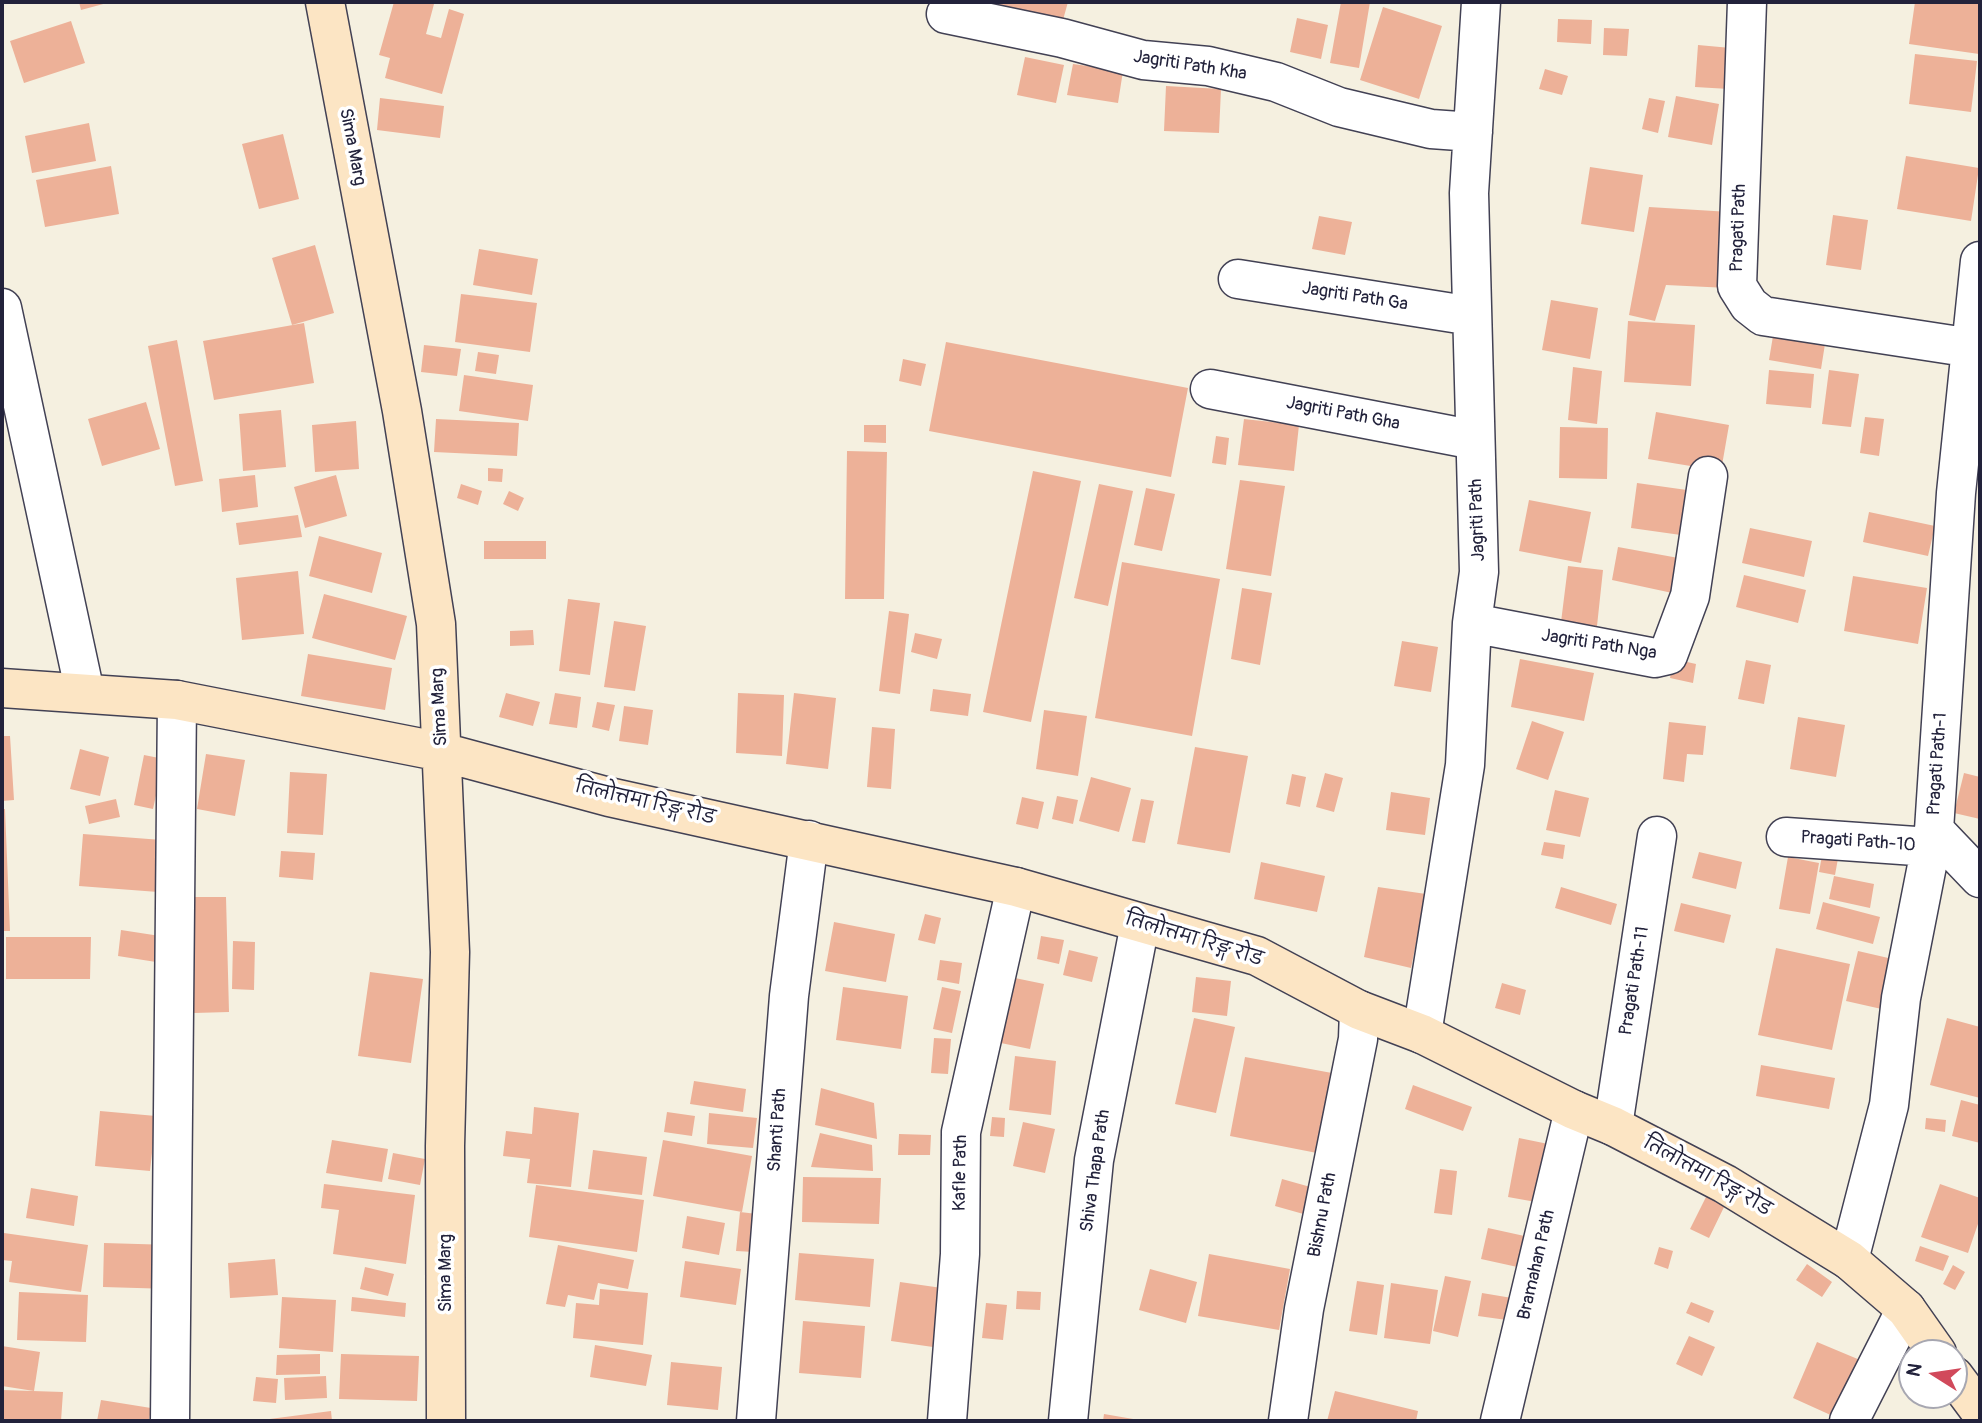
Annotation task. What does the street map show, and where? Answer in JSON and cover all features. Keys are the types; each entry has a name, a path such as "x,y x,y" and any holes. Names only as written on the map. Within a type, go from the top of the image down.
{"street":[{"name":"Sima Marg","path":"325,2 402,411 436,624 450,952 445,1146 446,1421"},
{"name":"Jagriti Path","path":"1422,1034 1465,765 1472,623 1479,572 1469,193 1480,2"},
{"name":"Pragati Path","path":"1746,2 1737,286 1749,305 1763,316 1972,348"},
{"name":"Jagriti Path Kha","path":"946,14 1062,38 1143,61 1208,66 1276,82 1339,107 1431,129 1473,132"},
{"name":"Pragati Path-1","path":"1849,1260 1889,1105 1901,999 1932,839 1968,495 1972,348 1980,261"},
{"name":"Jagriti Path Ga","path":"1238,279 1472,316"},
{"path":"2,309 85,693"},
{"name":"Jagriti Path Gha","path":"1210,389 1475,440"},
{"name":"Jagriti Path Nga","path":"1472,623 1655,658 1668,655 1690,596 1708,476"},
{"name":"तिलोत्तमा रिङ्ग रोड","path":"2,688 177,700 442,752 608,797 1016,887 1257,956 1359,1010 1422,1034 1574,1110 1613,1126 1725,1184 1849,1260 1906,1309 1927,1339"},
{"path":"170,1421 177,700"},
{"name":"Pragati Path-11","path":"1613,1126 1657,836"},
{"name":"Pragati Path-10","path":"1786,837 1932,839"},
{"path":"1932,839 1980,878"},
{"name":"Shanti Path","path":"756,1421 789,996 809,840"},
{"name":"Kafle Path","path":"947,1421 960,1254 961,1132 1016,887"},
{"name":"Shiva Thapa Path","path":"1068,1421 1094,1160 1140,924"},
{"name":"Bishnu Path","path":"1288,1421 1304,1309 1358,1039 1359,1010"},
{"name":"Bramahan Path","path":"1500,1421 1574,1110"},
{"path":"1849,1421 1906,1309"},
{"path":"1968,1395 1980,1411"}],"building":[{"path":"79,2 107,2 107,3 81,10"},
{"path":"394,2 434,4 426,34 441,38 449,9 464,14 442,94 385,78 390,58 379,55"},
{"path":"968,2 1068,2 1061,27"},
{"path":"1341,2 1370,2 1359,68 1330,63"},
{"path":"1915,2 1980,2 1979,54 1909,44"},
{"path":"1383,7 1442,26 1419,99 1360,80"},
{"path":"1297,18 1328,25 1321,59 1290,52"},
{"path":"1558,19 1592,20 1591,44 1557,42"},
{"path":"71,21 85,63 24,83 10,41"},
{"path":"1604,28 1629,29 1627,56 1603,55"},
{"path":"1698,45 1731,48 1729,89 1695,87"},
{"path":"1915,54 1977,61 1971,112 1909,104"},
{"path":"1025,57 1064,65 1056,103 1017,95"},
{"path":"1073,64 1123,71 1118,103 1067,95"},
{"path":"1545,69 1568,76 1562,95 1539,89"},
{"path":"1166,86 1221,89 1219,133 1164,131"},
{"path":"1676,96 1719,104 1712,145 1668,137"},
{"path":"380,98 444,106 440,138 377,130"},
{"path":"1649,98 1665,101 1658,133 1642,129"},
{"path":"89,123 96,161 32,173 25,136"},
{"path":"283,134 299,199 259,209 242,144"},
{"path":"1906,156 1979,168 1971,221 1897,209"},
{"path":"111,166 119,214 45,227 36,180"},
{"path":"1590,167 1643,175 1634,232 1581,224"},
{"path":"1649,207 1730,212 1728,288 1666,285 1655,321 1629,315"},
{"path":"1833,215 1868,220 1861,270 1826,265"},
{"path":"1319,216 1352,222 1345,255 1312,249"},
{"path":"315,245 334,313 292,325 272,258"},
{"path":"479,249 538,259 532,295 473,285"},
{"path":"461,294 537,303 530,352 455,342"},
{"path":"1551,300 1598,308 1590,359 1542,350"},
{"path":"1628,321 1695,325 1691,386 1624,382"},
{"path":"304,323 314,383 214,400 203,341"},
{"path":"1773,336 1825,344 1821,369 1769,360"},
{"path":"177,340 203,481 175,486 148,346"},
{"path":"946,342 1188,388 1171,477 929,431"},
{"path":"424,345 461,349 457,376 421,372"},
{"path":"478,352 499,355 496,374 475,371"},
{"path":"903,359 926,364 921,386 899,381"},
{"path":"1573,367 1602,371 1597,424 1568,420"},
{"path":"1769,370 1814,374 1811,408 1766,404"},
{"path":"1829,370 1859,374 1851,427 1822,424"},
{"path":"464,375 533,385 528,421 459,411"},
{"path":"146,402 160,449 102,466 88,419"},
{"path":"281,410 286,467 243,471 239,414"},
{"path":"1656,412 1729,425 1721,471 1648,459"},
{"path":"1865,417 1884,419 1879,456 1860,453"},
{"path":"436,419 519,423 517,456 434,452"},
{"path":"1244,419 1299,425 1294,471 1238,465"},
{"path":"356,421 359,469 315,472 312,425"},
{"path":"864,425 886,425 886,443 864,442"},
{"path":"1560,427 1608,428 1607,479 1559,478"},
{"path":"1216,436 1229,438 1226,465 1212,463"},
{"path":"847,451 887,452 884,599 845,599"},
{"path":"488,468 503,469 502,482 488,481"},
{"path":"1033,471 1081,481 1031,722 983,712"},
{"path":"255,475 258,507 222,512 219,479"},
{"path":"336,475 347,516 305,528 294,487"},
{"path":"1240,480 1285,486 1271,576 1226,569"},
{"path":"1637,483 1694,491 1688,536 1631,528"},
{"path":"461,484 482,491 478,505 457,498"},
{"path":"1099,484 1133,491 1108,606 1074,598"},
{"path":"1146,488 1175,494 1162,551 1134,545"},
{"path":"509,491 524,498 518,511 503,504"},
{"path":"1529,500 1591,512 1581,563 1519,551"},
{"path":"1869,512 1935,526 1928,556 1863,542"},
{"path":"298,515 302,537 239,545 236,523"},
{"path":"1750,528 1812,541 1804,577 1742,563"},
{"path":"319,536 382,553 372,593 309,576"},
{"path":"484,541 546,541 546,559 484,559"},
{"path":"1618,547 1684,559 1677,594 1612,580"},
{"path":"1122,562 1220,579 1192,736 1095,718"},
{"path":"1568,566 1603,570 1597,626 1561,622"},
{"path":"298,571 304,634 242,640 236,578"},
{"path":"1744,575 1806,590 1798,623 1736,607"},
{"path":"1853,576 1927,588 1918,644 1844,631"},
{"path":"1242,588 1272,593 1260,665 1231,659"},
{"path":"324,594 407,616 395,660 312,638"},
{"path":"568,599 600,603 590,675 559,671"},
{"path":"889,611 909,614 900,694 879,691"},
{"path":"614,621 646,626 635,691 604,687"},
{"path":"533,630 534,645 510,646 510,631"},
{"path":"915,633 942,639 937,659 911,652"},
{"path":"1402,641 1438,647 1431,692 1394,686"},
{"path":"308,654 392,668 385,710 301,696"},
{"path":"1520,659 1594,673 1584,721 1511,707"},
{"path":"1674,659 1696,664 1693,683 1670,678"},
{"path":"1746,660 1771,665 1764,704 1738,699"},
{"path":"933,689 971,694 968,716 930,711"},
{"path":"506,693 540,702 533,726 499,717"},
{"path":"555,693 581,697 577,728 549,724"},
{"path":"738,693 784,695 782,756 736,753"},
{"path":"794,693 836,698 828,769 786,764"},
{"path":"597,702 615,705 609,731 592,727"},
{"path":"624,706 653,710 648,745 619,741"},
{"path":"1044,710 1087,716 1078,776 1036,769"},
{"path":"1798,717 1845,725 1836,777 1790,769"},
{"path":"1532,721 1564,732 1548,780 1516,769"},
{"path":"1669,722 1706,726 1703,755 1687,754 1684,782 1663,779"},
{"path":"872,727 895,729 891,789 867,787"},
{"path":"2,736 10,736 14,800 2,801"},
{"path":"1195,747 1248,756 1230,853 1177,844"},
{"path":"80,749 109,757 100,796 70,789"},
{"path":"206,754 245,760 235,816 197,809"},
{"path":"144,755 164,759 153,809 134,805"},
{"path":"290,772 327,774 323,835 287,833"},
{"path":"1325,773 1343,778 1334,812 1316,807"},
{"path":"1964,773 1980,777 1980,819 1954,813"},
{"path":"1292,774 1306,777 1300,807 1286,804"},
{"path":"1091,777 1131,788 1119,832 1079,821"},
{"path":"1555,790 1589,798 1580,837 1546,830"},
{"path":"1391,792 1430,798 1425,835 1386,830"},
{"path":"1057,796 1078,800 1073,824 1052,819"},
{"path":"1022,797 1044,802 1038,829 1016,824"},
{"path":"116,799 120,817 89,824 85,806"},
{"path":"1141,799 1154,801 1145,843 1132,841"},
{"path":"2,809 5,809 10,931 2,931"},
{"path":"83,834 162,840 158,892 79,886"},
{"path":"1544,842 1565,845 1563,859 1541,855"},
{"path":"1823,850 1839,853 1835,875 1819,872"},
{"path":"281,851 315,853 313,880 279,877"},
{"path":"1699,852 1742,862 1736,889 1692,878"},
{"path":"1788,857 1819,863 1810,914 1779,909"},
{"path":"1261,862 1325,876 1317,912 1254,899"},
{"path":"1834,876 1874,884 1870,908 1829,899"},
{"path":"1378,887 1426,894 1411,968 1364,957"},
{"path":"1561,887 1617,904 1611,925 1555,908"},
{"path":"191,897 226,897 229,1012 194,1013"},
{"path":"1823,902 1880,917 1873,944 1816,929"},
{"path":"1681,903 1731,915 1724,943 1674,931"},
{"path":"925,914 941,918 935,944 918,940"},
{"path":"834,922 895,934 886,982 825,971"},
{"path":"121,930 160,936 156,962 118,956"},
{"path":"1041,936 1064,940 1059,964 1037,959"},
{"path":"6,937 91,937 90,979 6,979"},
{"path":"233,941 255,942 254,990 232,989"},
{"path":"1776,948 1850,964 1832,1050 1758,1035"},
{"path":"1069,950 1098,957 1092,982 1063,975"},
{"path":"1858,951 1897,960 1886,1010 1846,1001"},
{"path":"940,960 962,963 959,984 937,980"},
{"path":"370,972 423,979 411,1063 358,1056"},
{"path":"1010,977 1044,984 1030,1049 996,1042"},
{"path":"1196,977 1231,981 1227,1016 1192,1012"},
{"path":"1502,983 1526,990 1520,1015 1495,1008"},
{"path":"843,987 908,996 901,1049 836,1040"},
{"path":"942,987 961,991 952,1033 933,1029"},
{"path":"1194,1018 1235,1027 1216,1113 1175,1104"},
{"path":"1947,1018 1980,1027 1980,1098 1930,1085"},
{"path":"934,1038 951,1039 948,1074 931,1073"},
{"path":"1015,1056 1056,1061 1051,1115 1009,1110"},
{"path":"1245,1057 1332,1073 1317,1153 1230,1136"},
{"path":"1761,1065 1835,1078 1829,1109 1756,1096"},
{"path":"694,1081 746,1089 743,1112 690,1104"},
{"path":"1413,1085 1472,1107 1463,1131 1405,1109"},
{"path":"821,1088 874,1103 877,1139 815,1125"},
{"path":"1961,1100 1980,1105 1980,1143 1952,1136"},
{"path":"534,1107 579,1113 571,1187 527,1183 530,1159 503,1156 506,1131 532,1134"},
{"path":"100,1111 156,1116 150,1171 95,1166"},
{"path":"667,1112 695,1116 692,1136 664,1132"},
{"path":"709,1113 757,1118 753,1148 707,1144"},
{"path":"992,1117 1005,1118 1004,1137 990,1136"},
{"path":"1926,1118 1946,1120 1945,1132 1925,1129"},
{"path":"1023,1122 1055,1129 1045,1173 1013,1166"},
{"path":"820,1133 872,1145 873,1171 811,1167"},
{"path":"899,1134 931,1135 930,1155 898,1155"},
{"path":"1519,1138 1558,1146 1547,1204 1508,1197"},
{"path":"332,1140 388,1149 382,1182 326,1173"},
{"path":"663,1140 752,1156 742,1212 653,1196"},
{"path":"593,1150 647,1157 642,1195 588,1189"},
{"path":"393,1153 425,1159 420,1185 388,1179"},
{"path":"1440,1169 1457,1171 1452,1215 1434,1213"},
{"path":"803,1177 881,1178 879,1224 802,1222"},
{"path":"1282,1179 1314,1188 1307,1215 1275,1206"},
{"path":"324,1184 415,1195 406,1264 333,1254 339,1210 321,1208"},
{"path":"1940,1184 1980,1198 1980,1218 1968,1253 1921,1237"},
{"path":"536,1185 644,1200 637,1252 529,1237"},
{"path":"31,1188 78,1196 74,1226 26,1218"},
{"path":"1707,1195 1725,1205 1709,1238 1690,1229"},
{"path":"740,1212 757,1214 754,1252 736,1251"},
{"path":"687,1216 725,1223 719,1255 682,1248"},
{"path":"1488,1228 1529,1237 1522,1268 1481,1259"},
{"path":"4,1233 88,1245 81,1292 9,1282 12,1261 2,1260"},
{"path":"104,1243 172,1245 171,1289 103,1287"},
{"path":"558,1245 634,1260 628,1289 598,1283 594,1300 568,1295 565,1307 546,1304"},
{"path":"1920,1246 1949,1256 1943,1271 1915,1261"},
{"path":"1659,1247 1673,1251 1668,1269 1654,1264"},
{"path":"799,1253 874,1259 870,1307 795,1300"},
{"path":"1209,1254 1290,1269 1279,1330 1198,1316"},
{"path":"275,1259 278,1295 230,1298 228,1263"},
{"path":"685,1261 741,1269 736,1305 680,1297"},
{"path":"1807,1264 1832,1282 1822,1297 1796,1280"},
{"path":"1953,1265 1965,1272 1955,1290 1943,1284"},
{"path":"365,1267 394,1274 388,1296 360,1289"},
{"path":"1150,1269 1197,1282 1186,1323 1139,1310"},
{"path":"1445,1276 1471,1281 1458,1337 1433,1331"},
{"path":"1357,1281 1384,1285 1377,1335 1349,1331"},
{"path":"900,1282 949,1289 940,1348 891,1341"},
{"path":"1391,1283 1438,1290 1430,1344 1384,1338"},
{"path":"600,1289 648,1293 643,1345 573,1338 576,1303 599,1305"},
{"path":"1017,1291 1041,1292 1040,1310 1016,1309"},
{"path":"19,1292 88,1295 86,1342 17,1340"},
{"path":"1482,1293 1518,1299 1514,1321 1478,1316"},
{"path":"282,1297 336,1300 333,1352 279,1348"},
{"path":"352,1297 406,1303 405,1317 351,1311"},
{"path":"1691,1302 1714,1311 1709,1323 1686,1313"},
{"path":"986,1303 1007,1305 1003,1340 982,1338"},
{"path":"803,1321 865,1326 861,1378 799,1373"},
{"path":"1689,1336 1715,1347 1702,1376 1676,1364"},
{"path":"1817,1342 1860,1360 1835,1417 1793,1398"},
{"path":"595,1345 652,1355 646,1386 590,1377"},
{"path":"2,1346 40,1352 34,1391 2,1386"},
{"path":"320,1354 320,1374 276,1375 277,1355"},
{"path":"341,1354 419,1356 417,1401 339,1399"},
{"path":"671,1362 722,1367 718,1410 667,1405"},
{"path":"326,1376 327,1398 285,1400 284,1378"},
{"path":"256,1377 278,1379 276,1403 253,1401"},
{"path":"2,1390 63,1392 61,1421 2,1421"},
{"path":"1335,1391 1418,1411 1416,1421 1327,1421"},
{"path":"101,1400 151,1408 149,1421 97,1421"},
{"path":"331,1411 332,1421 262,1421 262,1420"},
{"path":"1104,1414 1139,1420 1103,1421"}]}
